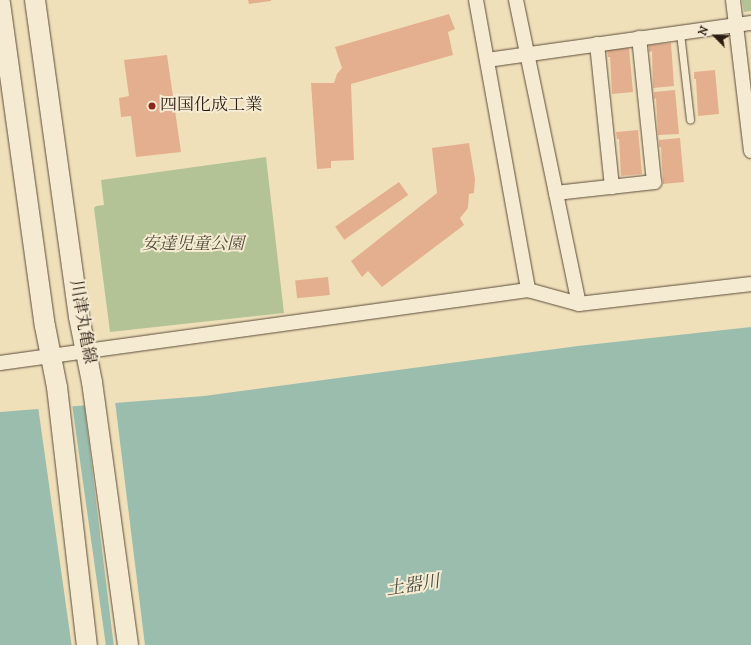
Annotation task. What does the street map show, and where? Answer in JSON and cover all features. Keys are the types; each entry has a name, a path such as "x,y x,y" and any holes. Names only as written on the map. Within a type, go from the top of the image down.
{"main road":[{"name":"川津丸亀線","path":"35,0 78,306 92,382 128,645"},
{"name":"川津丸亀線","path":"0,3 45,326 57,387 87,645"}],"street":[{"path":"476,0 528,290"},
{"path":"516,0 579,304"},
{"path":"733,0 751,151"},
{"path":"487,60 751,23"},
{"path":"556,193 654,182 639,38"},
{"path":"597,44 612,187"},
{"path":"0,363 528,290 579,304 751,284"}],"lane":[{"path":"680,32 690,119"}],"green space":[{"path":"742,0 751,0 751,11 744,12"},
{"name":"安達児童公園","path":"266,157 284,313 110,332 94,208 96,206 104,205 101,180"}],"water":[{"name":"土器川","path":"751,327 751,645 0,645 0,412 204,396 578,346"}],"pier":[{"path":"115,401 145,645 114,645 84,405"},
{"path":"72,404 106,645 72,645 38,409"}],"building":[{"path":"248,0 271,0 271,1 249,4"},
{"path":"449,14 455,29 448,32 453,55 351,84 354,160 331,161 331,168 317,169 311,83 334,83 337,74 342,68 335,47"},
{"path":"671,43 674,86 653,88 652,51 649,52 649,45"},
{"path":"629,48 633,92 612,94 610,57 608,57 607,50"},
{"name":"四国化成工業","path":"167,55 181,152 136,157 131,116 121,117 119,98 129,96 124,60"},
{"path":"715,70 719,114 698,116 696,79 694,79 694,72"},
{"path":"675,90 679,134 658,135 656,98 654,99 654,92"},
{"path":"638,130 642,174 621,176 619,139 617,139 616,132"},
{"path":"680,138 684,182 663,184 661,147 659,147 659,140"},
{"path":"469,143 475,179 474,193 469,194 468,208 460,218 464,225 382,287 368,271 362,277 351,261 437,193 432,148"},
{"path":"399,182 408,195 344,240 335,227"},
{"path":"328,277 330,295 297,298 295,280"}],"place":[{"name":"四国化成工業","path":"152,106"}]}
